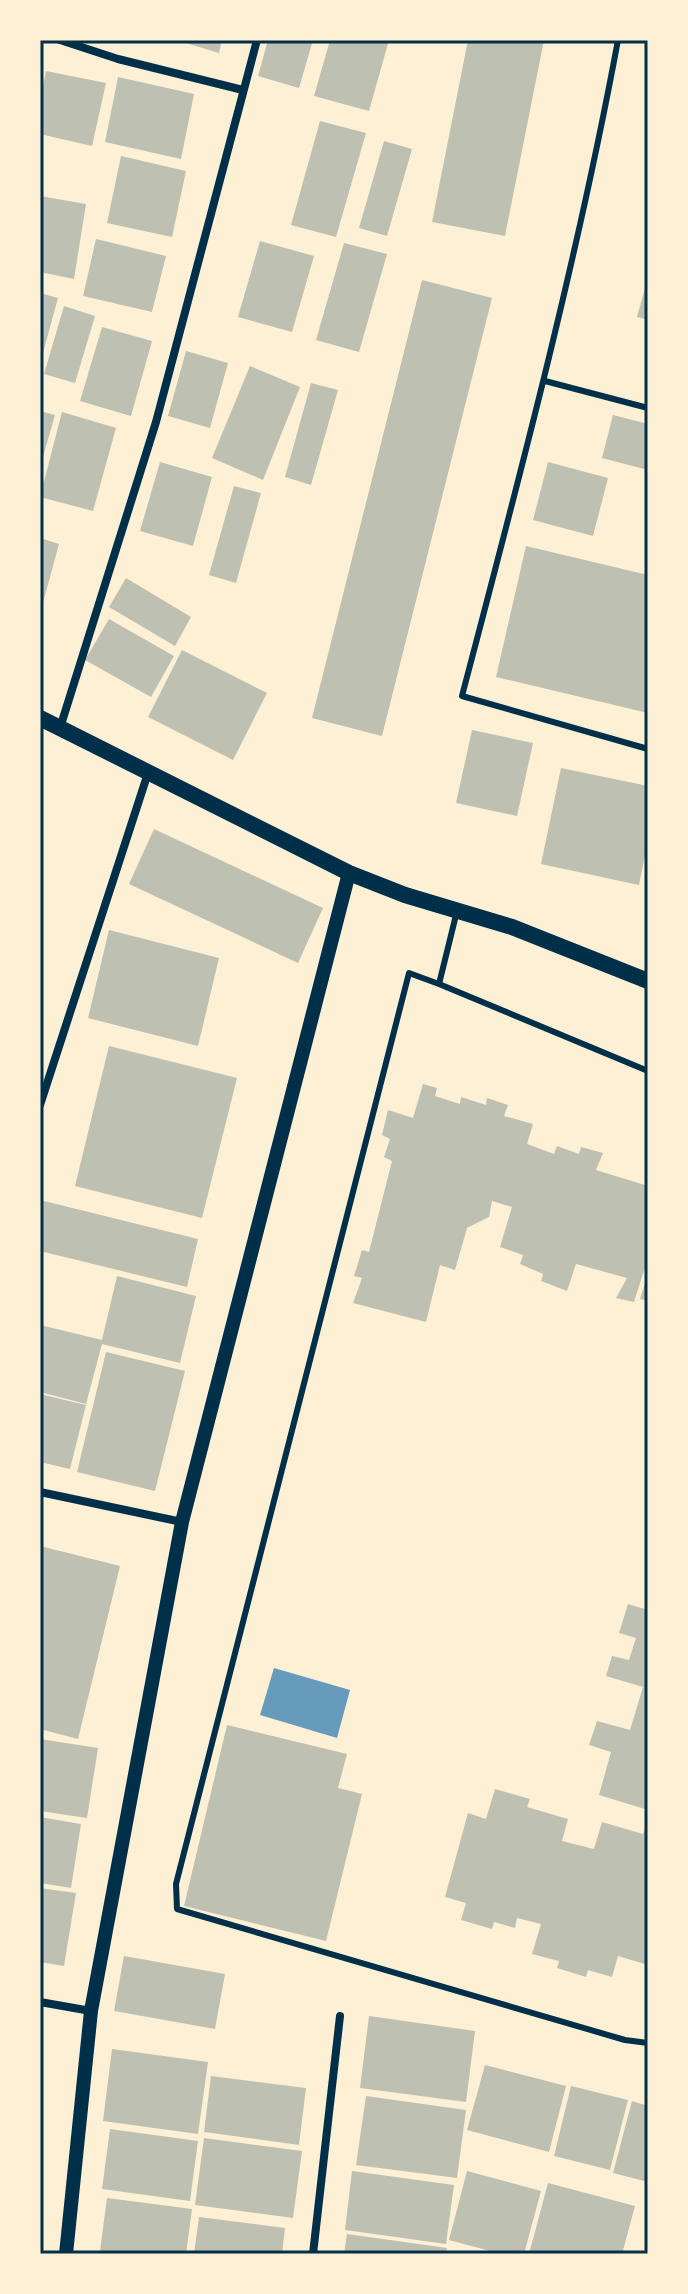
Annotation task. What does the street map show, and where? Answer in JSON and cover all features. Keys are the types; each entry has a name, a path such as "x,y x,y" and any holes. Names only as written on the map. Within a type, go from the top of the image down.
{"main road":[{"path":"40,718 349,873 405,895 512,927 648,981"}],"street":[{"path":"60,40 118,59 243,90"},
{"path":"60,728 156,422 257,40"},
{"path":"40,1105 148,772"},
{"path":"66,2254 91,2011 182,1522 349,873"},
{"path":"40,1492 182,1522"},
{"path":"40,2002 91,2011"},
{"path":"313,2254 340,2016"}],"lane":[{"path":"618,40 599,142 545,381 462,696 648,749"},
{"path":"545,381 648,408"},
{"path":"439,984 457,911"},
{"path":"648,1071 409,973 176,1884 177,1909 625,2040 648,2043"}],"water":[{"path":"274,1668 350,1690 337,1738 260,1715"}],"building":[{"path":"176,40 222,40 219,53"},
{"path":"268,40 313,40 299,88 258,76"},
{"path":"330,40 389,40 369,111 314,96"},
{"path":"468,40 544,40 505,236 432,222"},
{"path":"46,71 106,83 92,146 40,134 40,103"},
{"path":"118,77 194,94 181,159 105,142"},
{"path":"320,121 366,133 336,237 291,225"},
{"path":"384,141 412,149 387,236 359,228"},
{"path":"121,156 186,171 172,237 107,223"},
{"path":"40,196 86,204 74,279 40,272"},
{"path":"96,239 166,256 152,312 83,296"},
{"path":"260,241 314,256 292,332 238,317"},
{"path":"344,243 387,254 359,352 316,340"},
{"path":"422,280 492,298 382,736 312,718"},
{"path":"648,281 648,320 637,317"},
{"path":"40,293 58,298 41,360 40,359"},
{"path":"64,306 95,316 75,383 44,374"},
{"path":"102,327 152,341 131,416 80,401"},
{"path":"186,351 228,363 210,428 168,416"},
{"path":"250,366 300,387 263,480 212,458"},
{"path":"311,383 338,390 311,485 285,477"},
{"path":"40,411 55,415 41,464 40,464"},
{"path":"62,412 116,428 93,511 40,497"},
{"path":"613,415 648,424 648,470 602,458"},
{"path":"160,462 212,477 193,546 140,531"},
{"path":"548,462 608,478 593,536 533,520"},
{"path":"234,486 261,493 236,583 209,575"},
{"path":"40,538 59,544 41,610 40,609"},
{"path":"526,546 648,575 648,713 496,677"},
{"path":"126,578 191,617 175,646 109,607"},
{"path":"109,619 174,656 151,697 85,660"},
{"path":"182,650 267,693 233,760 148,717"},
{"path":"472,730 533,743 517,816 456,803"},
{"path":"561,768 648,786 648,840 639,885 541,864"},
{"path":"154,829 323,908 298,963 129,884"},
{"path":"109,930 219,958 198,1046 88,1018"},
{"path":"109,1046 237,1078 202,1218 75,1186"},
{"path":"423,1084 437,1088 435,1096 460,1104 461,1097 486,1105 487,1098 508,1105 504,1116 533,1124 527,1144 554,1154 557,1146 579,1154 581,1147 603,1153 596,1170 648,1186 648,1258 634,1302 616,1298 627,1278 576,1264 567,1291 541,1281 543,1274 520,1264 523,1255 500,1247 512,1207 492,1201 489,1217 467,1228 455,1270 440,1265 426,1322 353,1303 362,1278 354,1276 362,1250 369,1252 392,1161 384,1157 390,1139 382,1135 388,1110 413,1118"},
{"path":"40,1200 198,1239 187,1287 40,1251"},
{"path":"117,1276 196,1296 180,1363 102,1344 86,1404 40,1392 40,1325 102,1340"},
{"path":"648,1276 648,1301 640,1299"},
{"path":"106,1352 185,1371 155,1491 77,1472"},
{"path":"40,1394 86,1405 70,1469 40,1462"},
{"path":"40,1546 120,1566 78,1739 40,1729"},
{"path":"628,1604 648,1610 648,1810 599,1795 611,1752 589,1745 597,1721 630,1730 643,1687 606,1676 612,1656 629,1660 636,1638 619,1633"},
{"path":"227,1725 347,1754 338,1788 362,1794 326,1941 184,1906"},
{"path":"40,1739 98,1748 87,1818 40,1811"},
{"path":"495,1789 530,1799 527,1807 568,1819 562,1841 594,1849 602,1822 643,1834 648,1820 648,1965 618,1956 612,1977 588,1970 586,1977 557,1968 559,1961 532,1954 541,1924 517,1918 515,1928 494,1922 492,1929 461,1920 466,1903 445,1897 468,1813 486,1819"},
{"path":"40,1817 81,1824 71,1888 40,1883"},
{"path":"40,1888 76,1893 64,1966 40,1962"},
{"path":"124,1956 225,1974 215,2029 114,2011"},
{"path":"369,2016 475,2031 466,2102 360,2088"},
{"path":"112,2049 208,2062 198,2134 103,2121"},
{"path":"485,2065 566,2086 549,2152 467,2130"},
{"path":"211,2076 306,2088 299,2145 204,2132"},
{"path":"571,2086 628,2100 610,2170 554,2156"},
{"path":"366,2096 466,2110 457,2178 356,2165"},
{"path":"632,2101 648,2106 648,2182 613,2173"},
{"path":"110,2129 198,2141 190,2201 102,2189"},
{"path":"204,2138 302,2151 293,2218 195,2205"},
{"path":"352,2171 454,2185 446,2244 345,2230"},
{"path":"467,2171 541,2191 524,2254 501,2254 449,2240"},
{"path":"548,2183 635,2206 622,2254 529,2254"},
{"path":"107,2198 192,2209 186,2254 100,2251"},
{"path":"199,2217 285,2228 282,2254 194,2254"},
{"path":"347,2234 447,2248 446,2254 344,2254"}]}
